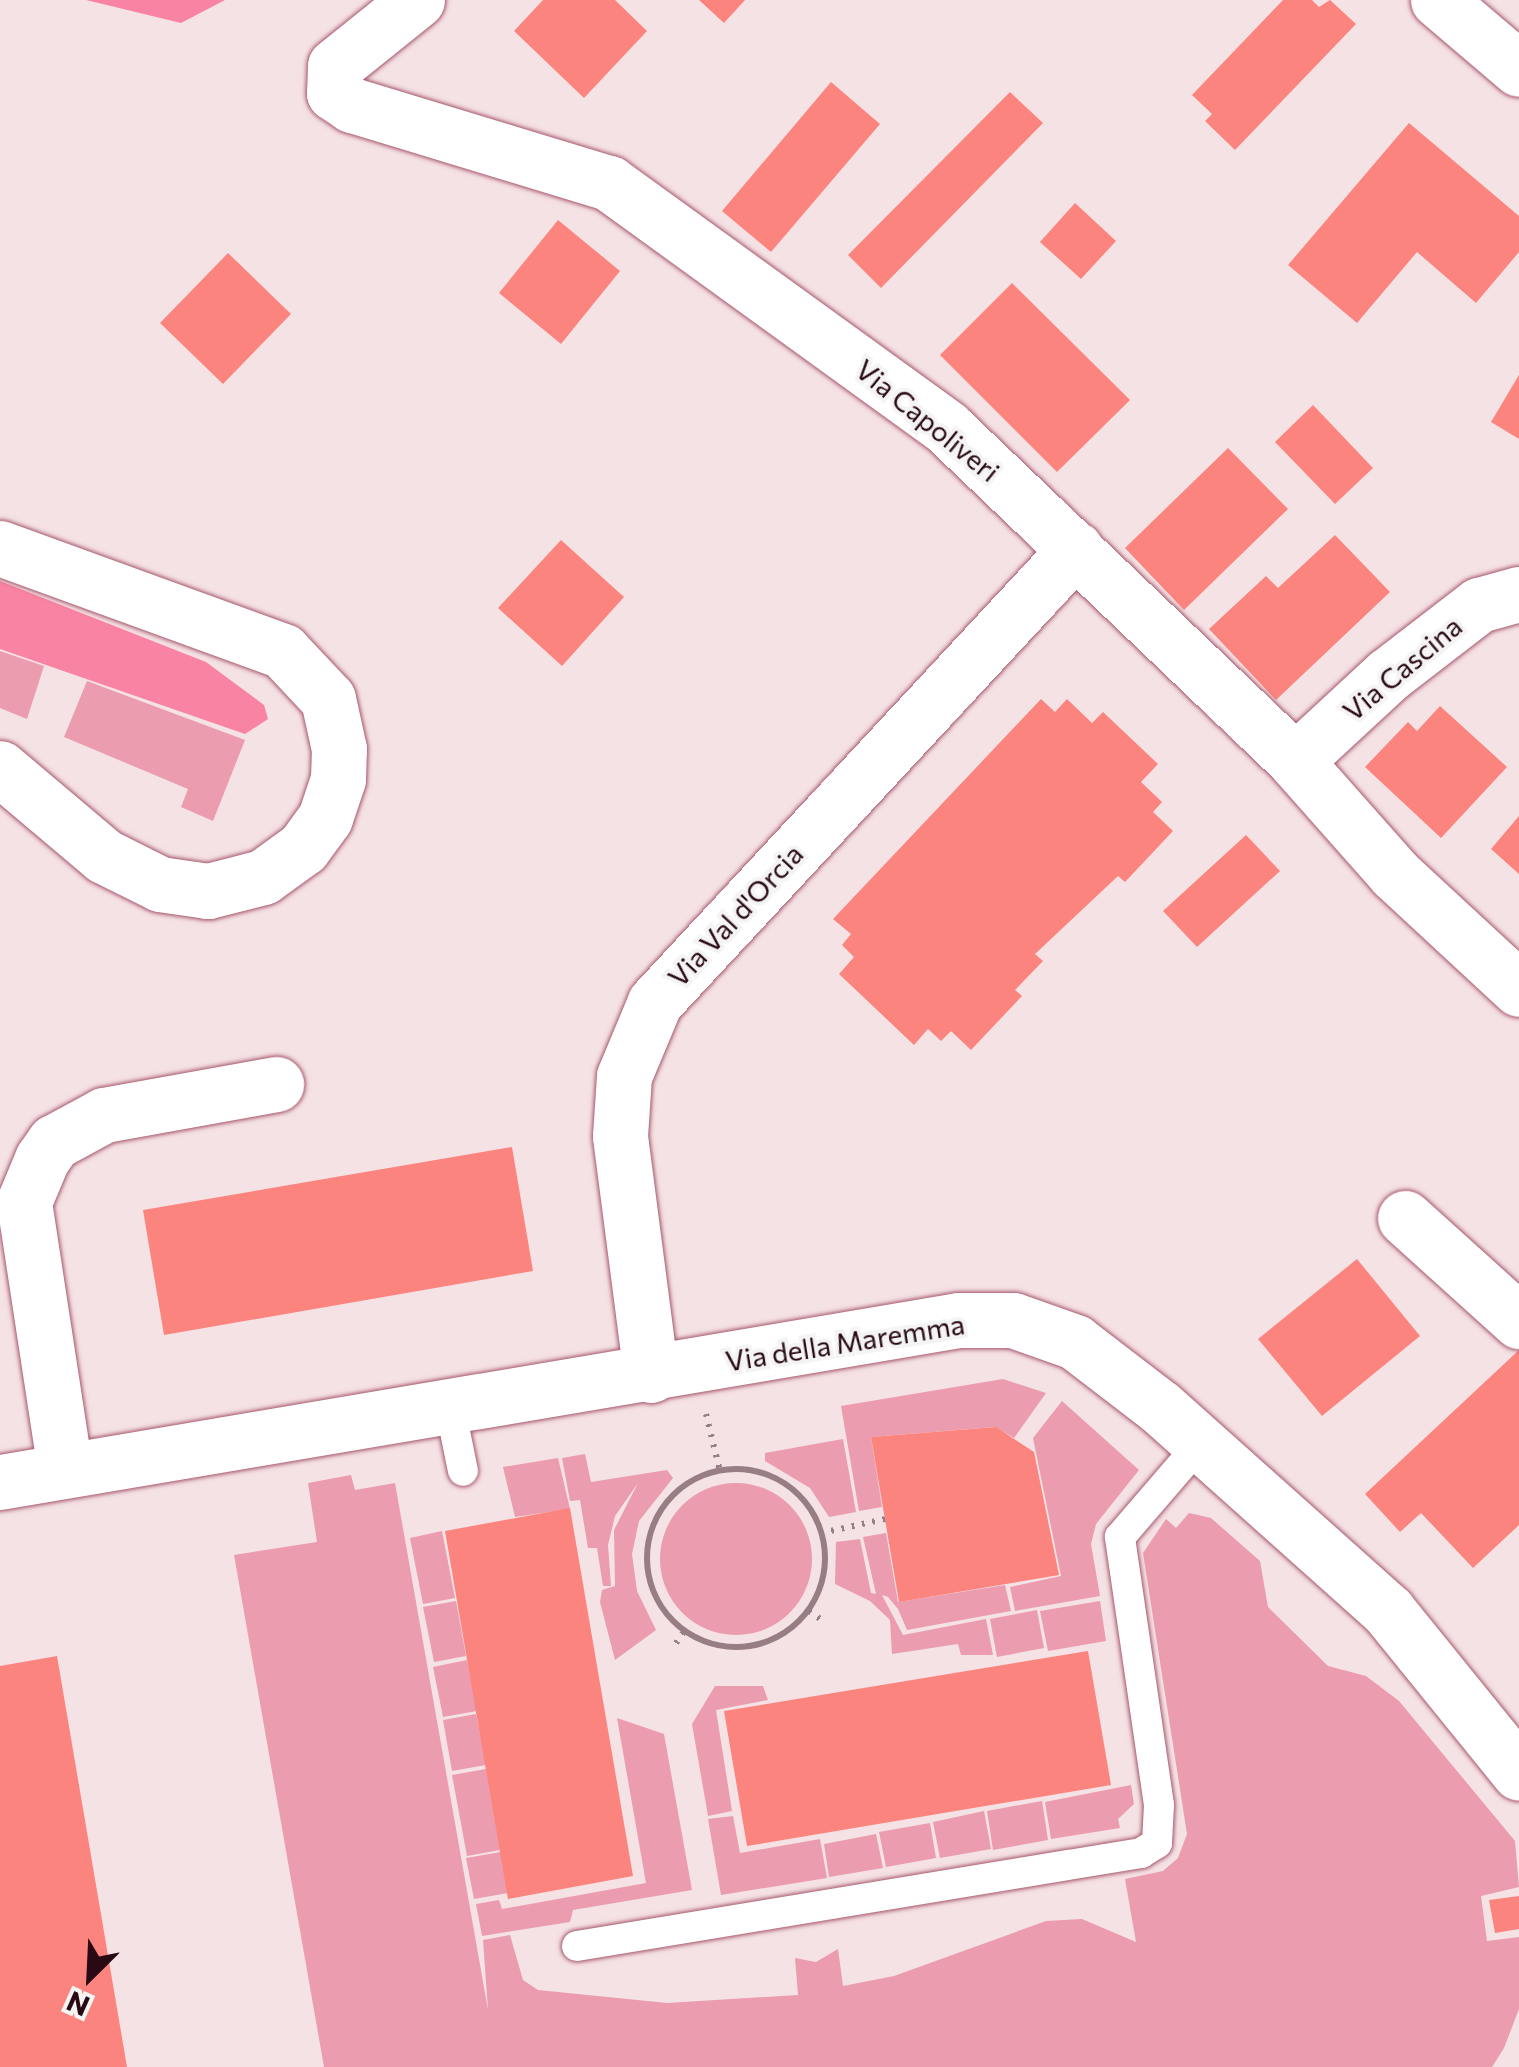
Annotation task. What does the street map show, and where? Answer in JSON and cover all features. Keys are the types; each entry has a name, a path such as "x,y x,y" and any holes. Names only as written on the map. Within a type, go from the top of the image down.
{"street":[{"name":"Via Capoliveri","path":"416,0 335,66 334,93 352,105 609,183 947,428 1294,761 1395,874 1519,990"},
{"path":"1438,0 1519,69"},
{"path":"0,548 284,651 328,699 339,749 338,779 325,818 303,848 264,877 208,891 160,884 104,856 0,768"},
{"name":"Via Val d'Orcia","path":"650,1375 620,1136 624,1076 655,1002 1076,549"},
{"name":"Via Cascina","path":"1294,761 1388,675 1479,605 1519,594"},
{"path":"65,1470 24,1202 42,1159 54,1142 104,1115 276,1084"},
{"path":"1405,1218 1519,1321"},
{"name":"Via della Maremma","path":"0,1482 959,1320 1014,1320 1075,1342 1200,1444 1388,1611 1519,1773"}],"lane":[{"path":"450,1407 463,1470"},
{"path":"577,1946 1141,1853 1157,1844 1159,1805 1120,1537 1200,1444"}],"path":[{"path":"704,1404 720,1471"},
{"path":"720,1471 761,1471 787,1484 808,1503 822,1533 823,1583 809,1611 787,1632 758,1644 728,1647 685,1630 655,1596 647,1566 649,1536 681,1487 720,1471"},
{"path":"822,1533 885,1519"},
{"path":"809,1611 822,1620"},
{"path":"676,1643 685,1630"}],"shaded area":[{"path":"86,0 225,0 181,23"},
{"path":"0,581 206,662 264,705 268,719 245,734 0,649"},
{"path":"0,651 44,666 27,719 0,708"},
{"path":"87,681 245,740 213,821 181,807 188,789 64,737"},
{"path":"1003,1379 1046,1393 1014,1438 995,1427 871,1437 882,1507 859,1511 841,1406"},
{"path":"1062,1401 1139,1470 1096,1524 1091,1544 1100,1596 1015,1611 1010,1587 1061,1576 1033,1438"},
{"path":"843,1439 856,1512 829,1517 810,1488 765,1461 765,1453"},
{"path":"585,1454 591,1482 667,1470 673,1478 639,1521 632,1554 637,1591 656,1630 615,1660 600,1602 602,1590 615,1586 614,1530 638,1483 615,1516 608,1545 611,1586 603,1586 597,1548 588,1548 580,1500 570,1501 562,1458"},
{"path":"558,1458 570,1509 515,1517 503,1467"},
{"path":"351,1475 355,1490 395,1483 488,2010 483,1940 510,1935 523,1980 538,1990 667,2003 798,1995 795,1958 816,1962 838,1949 843,1986 894,1976 1046,1921 1082,1919 1136,1942 1125,1879 1163,1871 1178,1858 1187,1834 1143,1553 1166,1519 1176,1528 1189,1513 1211,1518 1260,1561 1268,1607 1328,1666 1366,1676 1399,1701 1515,1841 1519,1887 1481,1896 1487,1941 1519,1937 1519,2009 1504,2048 1492,2067 324,2067 234,1555 317,1542 308,1483"},
{"path":"736,1483 765,1489 790,1505 806,1530 812,1559 806,1588 790,1613 765,1629 736,1635 707,1629 682,1613 666,1588 660,1559 666,1530 682,1505 707,1489"},
{"path":"442,1531 455,1598 423,1604 410,1538"},
{"path":"886,1533 898,1602 1005,1585 1011,1611 907,1630 898,1609 882,1595 903,1635 986,1619 993,1655 961,1655 958,1644 892,1654 890,1620 870,1601 835,1584 836,1542 860,1539 871,1593 876,1594 863,1537"},
{"path":"456,1601 466,1656 434,1662 423,1607"},
{"path":"1100,1601 1106,1641 1048,1651 1040,1611"},
{"path":"1037,1610 1044,1648 997,1657 990,1619"},
{"path":"467,1660 477,1711 443,1717 433,1667"},
{"path":"715,1686 763,1686 768,1700 716,1710 732,1811 708,1816 692,1724"},
{"path":"476,1714 486,1765 452,1771 443,1720"},
{"path":"617,1718 664,1734 692,1890 573,1910 570,1922 482,1936 476,1904 499,1900 502,1909 646,1883"},
{"path":"486,1769 500,1850 467,1856 452,1775"},
{"path":"1131,1785 1134,1804 1118,1819 1120,1828 1051,1839 1045,1802"},
{"path":"1042,1801 1048,1840 993,1850 987,1811"},
{"path":"984,1811 991,1849 940,1858 933,1822"},
{"path":"733,1816 740,1853 820,1839 827,1878 721,1895 708,1819"},
{"path":"930,1823 936,1858 886,1867 879,1832"},
{"path":"876,1834 883,1868 829,1877 824,1844"},
{"path":"501,1852 508,1893 474,1899 466,1858"}],"building":[{"path":"543,0 615,0 647,31 584,98 514,31"},
{"path":"699,0 745,0 724,23"},
{"path":"1283,0 1312,0 1319,7 1330,0 1356,24 1235,150 1205,121 1212,114 1192,95"},
{"path":"831,82 880,124 771,252 722,211"},
{"path":"1010,92 1043,123 881,288 848,255"},
{"path":"1409,123 1519,216 1519,252 1476,303 1417,252 1357,323 1288,265"},
{"path":"1075,203 1116,241 1081,279 1040,242"},
{"path":"558,220 620,271 561,344 499,293"},
{"path":"228,253 291,314 223,384 160,323"},
{"path":"1012,283 1130,400 1057,472 940,355"},
{"path":"1519,375 1519,439 1491,422"},
{"path":"1313,405 1373,468 1335,504 1275,442"},
{"path":"1228,448 1288,509 1184,610 1125,548"},
{"path":"1335,535 1390,592 1276,700 1209,629 1266,576 1278,588"},
{"path":"561,540 624,597 562,666 498,608"},
{"path":"1041,699 1055,712 1067,699 1092,723 1103,712 1158,764 1141,782 1162,802 1153,812 1173,831 1125,882 1118,876 1035,954 1043,961 1015,990 1022,996 971,1050 951,1031 941,1041 928,1029 914,1045 839,974 854,957 842,945 851,934 833,919"},
{"path":"1440,706 1507,767 1441,838 1365,767 1408,722 1417,731"},
{"path":"1519,816 1519,874 1491,849"},
{"path":"1246,835 1280,871 1197,947 1163,911"},
{"path":"512,1147 533,1271 164,1335 143,1210"},
{"path":"1357,1259 1420,1336 1322,1416 1258,1339"},
{"path":"1519,1350 1519,1525 1473,1568 1421,1513 1400,1532 1365,1494"},
{"path":"996,1427 1034,1452 1059,1575 899,1602 871,1437"},
{"path":"570,1508 633,1876 508,1899 445,1531"},
{"path":"1088,1651 1111,1785 747,1846 724,1711"},
{"path":"57,1656 127,2067 0,2067 0,1666"},
{"path":"1519,1896 1519,1929 1495,1933 1489,1900"}]}
